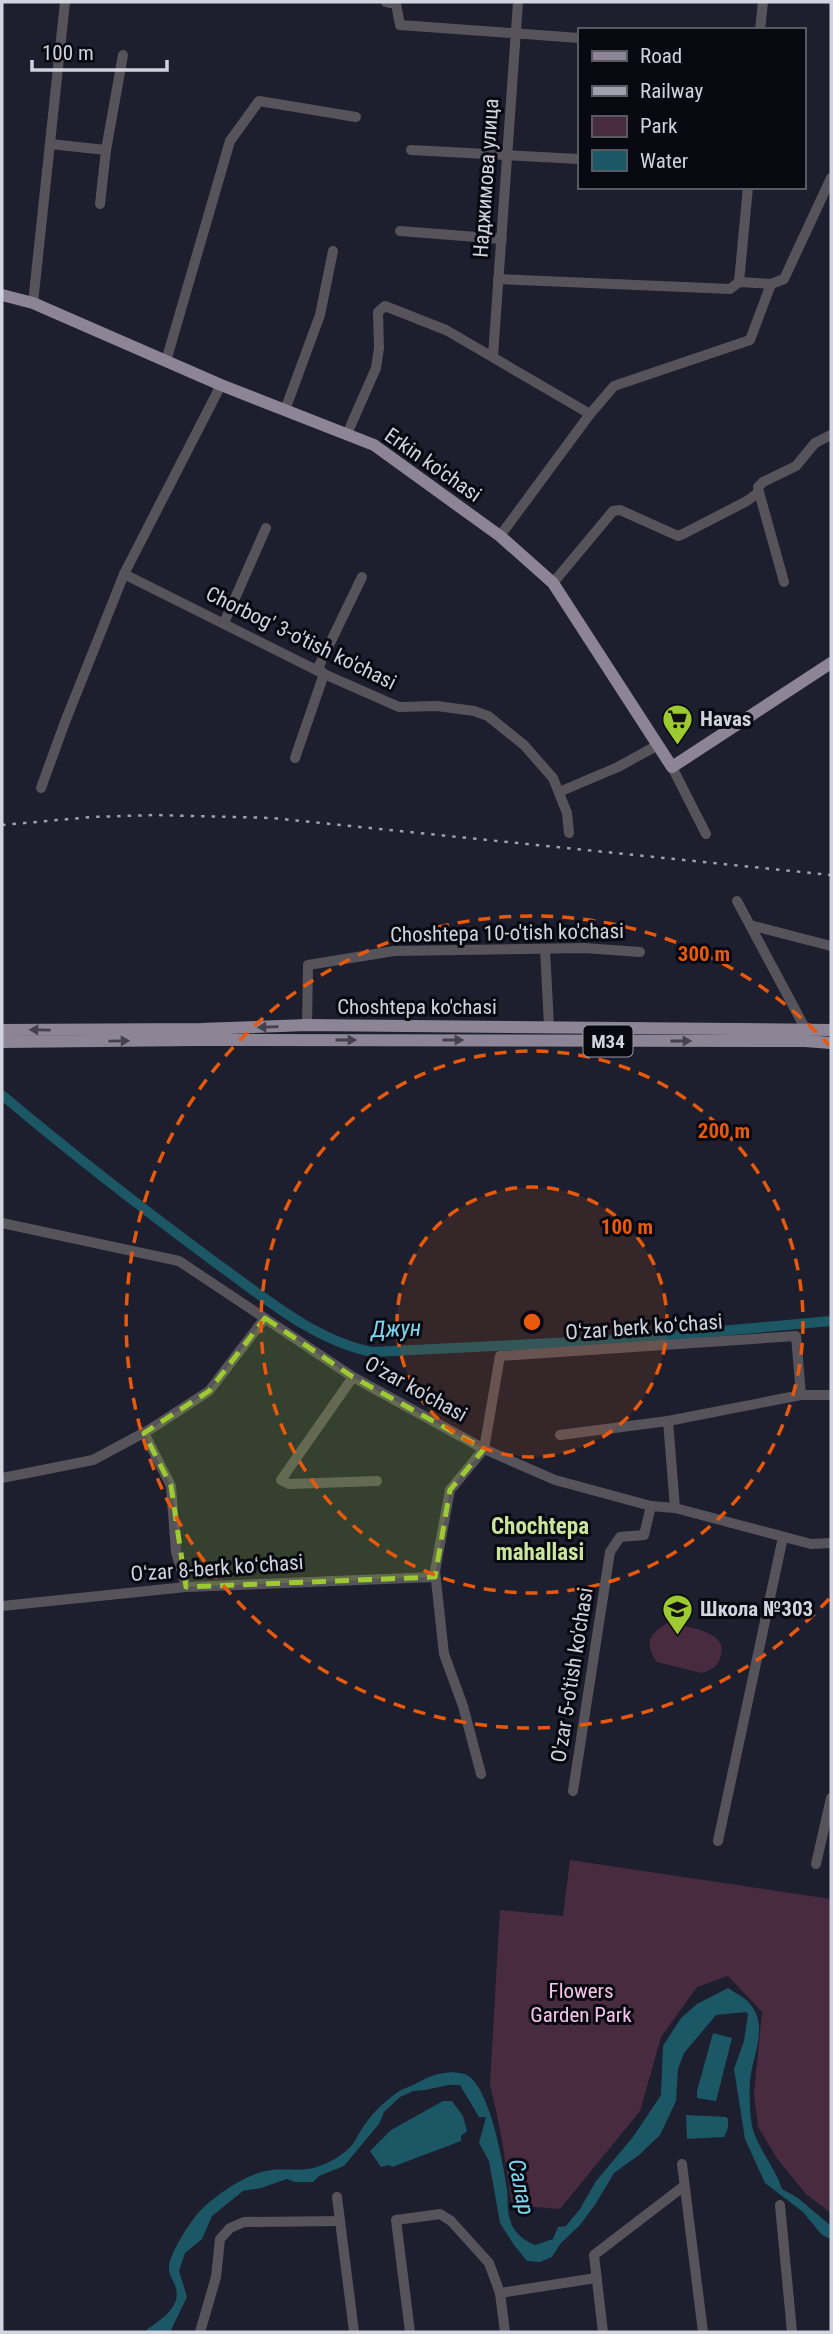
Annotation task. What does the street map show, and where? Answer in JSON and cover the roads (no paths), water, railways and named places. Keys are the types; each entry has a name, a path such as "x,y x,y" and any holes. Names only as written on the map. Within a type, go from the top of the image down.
{"main road":[{"name":"Erkin ko'chasi","path":"2,295 33,303 221,385 374,445 500,536 553,583 673,768"},
{"path":"673,768 831,663"},
{"name":"Choshtepa ko'chasi","path":"2,1030 201,1029 307,1025 549,1026 805,1034 831,1043"},
{"path":"385,1026 385,1040"},
{"name":"Choshtepa ko'chasi","path":"2,1042 805,1034 831,1030"}],"street":[{"path":"33,303 65,2"},
{"path":"386,2 396,4 400,25 578,38"},
{"name":"Наджимова улица","path":"493,356 519,2"},
{"path":"760,28 763,2"},
{"path":"100,204 106,150 123,55"},
{"path":"166,361 230,141 259,101 356,117"},
{"path":"50,144 106,150"},
{"path":"411,150 578,159"},
{"path":"498,279 730,289 739,282 771,284 784,279 831,178"},
{"path":"739,282 748,189"},
{"path":"400,231 502,239"},
{"path":"285,410 320,315 333,251"},
{"path":"500,536 590,414 614,386 750,340 771,284"},
{"path":"347,434 376,368 379,312 382,307 388,306 446,330 590,414"},
{"path":"41,788 124,574 221,385"},
{"path":"784,582 758,487 796,466 815,443 831,435"},
{"path":"553,583 616,509 678,536 747,501 759,492"},
{"path":"224,622 266,528"},
{"name":"Chorbog' 3-o'tish ko'chasi","path":"124,574 324,674 399,707 436,706 474,711 488,716 540,761 553,778 567,813 569,833"},
{"path":"295,758 324,674 318,668 362,577"},
{"path":"559,792 618,767 658,745"},
{"name":"Erkin ko'chasi","path":"673,768 706,834"},
{"path":"737,901 805,1034"},
{"path":"750,925 831,946"},
{"name":"Choshtepa 10-o'tish ko'chasi","path":"307,1025 308,965 394,951 584,948 640,952"},
{"path":"545,949 549,1026"},
{"name":"O'zar ko'chasi","path":"2,1223 179,1261 353,1377 484,1449 555,1480 651,1506 676,1508 811,1544 831,1543"},
{"path":"2,1478 93,1460 144,1433 209,1391 265,1318"},
{"name":"Oʻzar berk koʻchasi","path":"484,1449 500,1356 796,1336 802,1395"},
{"path":"353,1377 281,1480 289,1483 377,1481"},
{"path":"560,1435 668,1421 802,1395 831,1395"},
{"path":"668,1421 676,1508"},
{"path":"144,1433 171,1486 176,1552 186,1587"},
{"path":"481,1774 463,1706 444,1654 435,1577 450,1490 484,1449"},
{"name":"O'zar 5-o'tish ko'chasi","path":"573,1791 610,1552 620,1537 644,1535 651,1506"},
{"path":"718,1841 783,1537"},
{"name":"Oʻzar 8-berk koʻchasi","path":"2,1606 186,1587 435,1577"},
{"path":"816,1864 831,1798"},
{"path":"681,2164 703,2332"},
{"path":"603,2332 593,2255 684,2186"},
{"path":"337,2197 354,2332"},
{"path":"780,2205 792,2332"},
{"path":"410,2332 396,2220 440,2214 452,2221 489,2263 500,2293 505,2332"},
{"path":"201,2332 216,2277 220,2239 230,2228 244,2222 340,2221"},
{"path":"500,2293 596,2278"}],"water":[{"name":"Салар","path":"728,1988 748,2002 759,2023 750,2087 754,2134 782,2189 798,2198 831,2226 831,2239 822,2235 803,2212 765,2183 745,2139 734,2069 744,2041 748,2014 716,2015 684,2053 678,2069 676,2101 660,2135 614,2173 595,2205 552,2257 540,2262 527,2261 500,2223 489,2161 479,2143 486,2117 479,2117 460,2085 413,2091 400,2097 384,2112 379,2124 344,2166 319,2176 313,2182 287,2179 243,2191 212,2216 202,2239 185,2253 179,2271 187,2297 170,2332 144,2332 168,2313 175,2302 176,2288 169,2268 172,2257 192,2222 208,2203 257,2173 308,2169 335,2159 352,2145 368,2119 391,2097 402,2089 441,2073 467,2075 482,2095 499,2145 509,2216 514,2229 535,2245 553,2239 558,2227 566,2226 580,2209 596,2181 633,2137 661,2095 663,2046 681,2018 697,2004"},
{"path":"713,2033 732,2038 716,2101 697,2098"},
{"path":"443,2101 452,2101 463,2116 467,2131 461,2136 461,2141 392,2167 381,2167 370,2151 391,2130"},
{"path":"686,2115 726,2117 728,2128 724,2137 687,2139"}],"waterway":[{"name":"Джун","path":"2,1095 107,1180 252,1290 309,1328 329,1338 372,1352 634,1339 831,1321"}],"railway":[{"path":"2,825 92,817 155,815 272,818 831,875"}],"place":[{"name":"Havas","path":"677,746"},
{"name":"Школа №303","path":"677,1636"}],"district":[{"name":"Chochtepa mahallasi","path":"540,1539"}],"park label":[{"name":"Flowers Garden Park","path":"581,2003"}]}
